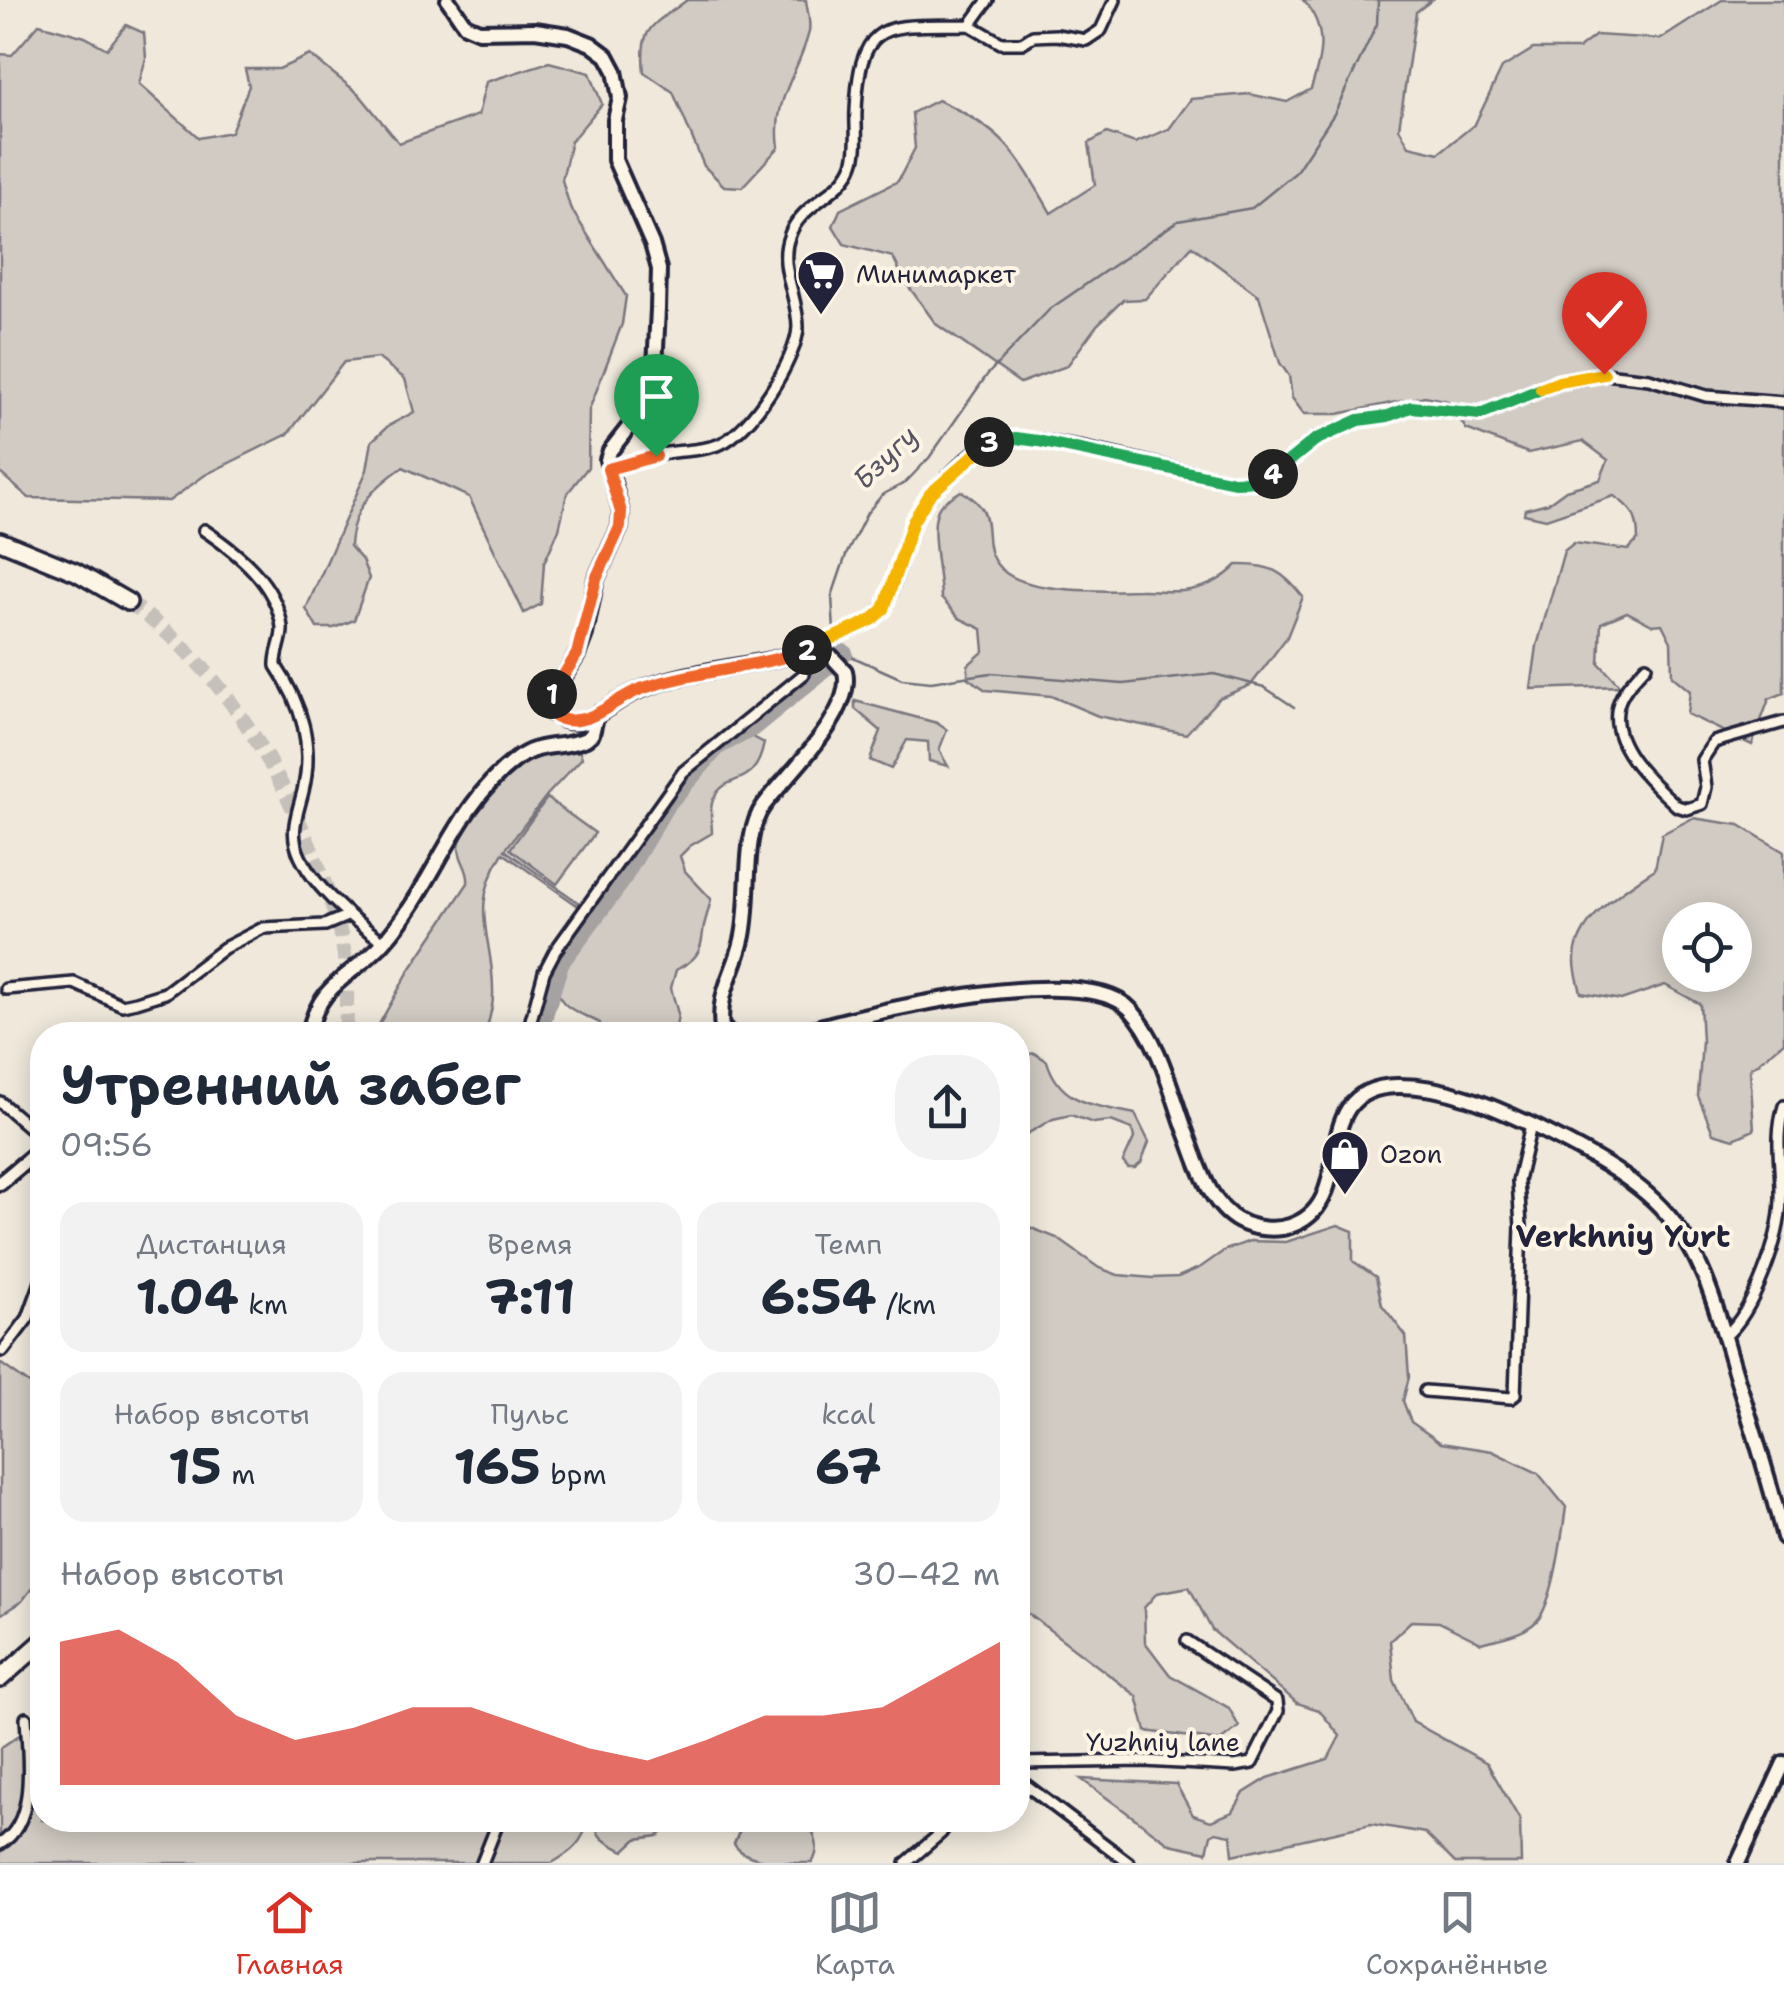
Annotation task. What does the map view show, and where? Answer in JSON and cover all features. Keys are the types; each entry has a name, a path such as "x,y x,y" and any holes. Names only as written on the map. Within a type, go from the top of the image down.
{"highway":[{"path":"0,541 76,572 128,602"},
{"path":"0,1679 30,1653"}],"street":[{"path":"448,0 465,26 479,32 535,30 568,36 591,44 607,56 615,71 620,98 615,120 615,160 659,269 654,368 642,406 610,451 608,469 621,512 620,527 596,579 577,654 550,703 552,713 564,720 596,717 638,690 690,674 815,646 872,620 884,609 913,521 930,494 989,442 1016,438 1038,441 1234,482 1265,481 1315,440 1359,420 1388,416 1411,407 1480,414 1559,382 1604,374 1650,379 1706,396 1784,402"},
{"path":"970,25 988,0"},
{"path":"608,469 720,444 740,431 793,355 798,320 787,268 788,238 803,212 846,178 855,161 859,66 866,45 878,34 896,28 970,25 1001,43 1022,43 1033,36 1058,34 1086,40 1101,30 1116,0"},
{"path":"204,530 240,554 277,609 282,630 276,666 289,684 303,718 308,755 294,842 314,877 349,915 384,942"},
{"path":"721,1022 720,1010 742,942 754,824 766,802 831,720 846,686 847,678 836,660 815,646"},
{"path":"531,1022 544,972 555,951 662,798 709,748 804,674 815,646"},
{"path":"1646,666 1618,702 1616,722 1622,743 1676,806 1687,809 1702,804 1706,787 1702,760 1714,742 1784,722"},
{"path":"312,1022 334,983 384,942 417,901 466,814 500,773 534,749 586,739 592,734 596,717"},
{"path":"6,989 74,984 122,1005 136,1002 164,993 204,962 262,928 326,924 349,915"},
{"path":"835,1022 857,1015 1043,987 1110,995 1129,1007 1148,1034 1205,1180 1220,1205 1239,1221 1263,1228 1304,1222 1318,1208 1326,1192 1337,1134 1351,1102 1372,1089 1432,1089 1482,1103 1531,1125 1613,1172 1664,1211 1688,1242 1708,1286 1784,1537"},
{"path":"0,1102 30,1128"},
{"path":"1724,1336 1736,1326 1754,1296 1771,1248 1781,1203 1776,1148 1784,1106"},
{"path":"1425,1390 1511,1398 1516,1395 1521,1226 1518,1181 1531,1125"},
{"path":"0,1183 30,1158"},
{"path":"3,1351 30,1312"},
{"name":"Yuzhniy lane","path":"1030,1763 1144,1761 1234,1766 1252,1762 1278,1711 1277,1701 1187,1642"},
{"path":"0,1844 9,1839 21,1819 28,1786 26,1718"},
{"path":"1738,1863 1784,1763"},
{"path":"1030,1788 1129,1863"},
{"path":"482,1863 494,1832"},
{"path":"906,1863 942,1832"}],"shaded area":[{"path":"687,0 806,0 809,32 779,115 779,147 742,187 724,186 704,166 673,92 644,72 646,35"},
{"path":"1303,0 1432,0 1416,12 1399,128 1409,146 1439,153 1475,124 1502,68 1533,49 1578,49 1596,35 1661,39 1722,0 1784,0 1784,693 1769,699 1752,745 1687,714 1690,691 1672,676 1671,642 1662,624 1652,625 1627,612 1601,623 1599,663 1620,686 1531,689 1537,646 1564,551 1574,543 1628,550 1638,540 1633,514 1614,496 1546,519 1524,514 1525,509 1548,503 1566,490 1600,480 1608,460 1583,441 1528,453 1466,429 1448,401 1425,396 1338,414 1304,414 1292,398 1289,376 1280,363 1259,296 1192,246 1145,299 1123,300 1097,325 1067,366 1020,383 936,324 904,280 893,257 844,244 833,226 840,210 898,181 915,148 912,113 938,100 979,122 1006,145 1051,213 1095,185 1089,143 1107,133 1135,143 1169,129 1191,99 1249,94 1287,102 1311,89 1320,54 1316,21"},
{"path":"39,24 85,37 107,49 126,25 144,33 146,58 139,84 199,138 231,132 249,86 245,69 279,69 310,55 359,94 399,143 478,115 486,82 549,62 590,73 602,104 571,141 562,180 570,207 626,296 622,324 589,410 588,467 567,494 559,529 544,563 541,604 524,613 469,497 403,467 366,500 355,521 350,546 362,560 369,578 354,620 334,628 317,628 306,609 367,470 372,441 388,426 414,412 405,379 378,358 344,362 288,434 205,475 169,501 29,498 0,473 0,54 12,55"},
{"path":"961,491 983,510 990,552 996,563 1006,573 1035,585 1073,590 1190,590 1221,578 1237,565 1248,565 1275,571 1303,597 1287,637 1251,685 1219,698 1186,734 1098,716 1051,696 986,690 968,678 968,665 984,651 982,629 959,618 941,598 936,514 942,504"},
{"path":"855,701 937,723 947,730 939,750 948,766 929,761 928,742 907,740 891,769 870,760 881,731 855,709"},
{"path":"742,731 764,743 754,768 718,791 711,808 712,833 680,856 685,871 711,899 699,951 676,970 671,988 677,1022 598,1022 564,1003 558,993 560,971 591,915 503,853 492,873 484,908 493,996 488,1022 380,1022 468,883 459,851 462,837 487,800 519,767 546,753 580,752 582,758 547,795 505,850 593,913 675,790 717,749"},
{"path":"547,798 595,833 557,884 510,849"},
{"path":"1693,818 1739,825 1784,852 1784,1042 1750,1069 1754,1130 1734,1139 1713,1133 1698,1096 1700,1004 1678,992 1752,992 1752,902 1662,902 1662,986 1621,1000 1581,993 1575,962 1582,933 1603,907 1655,869 1662,834"},
{"path":"1030,1054 1047,1061 1053,1076 1070,1095 1093,1105 1135,1114 1149,1142 1141,1163 1128,1168 1123,1162 1134,1138 1132,1129 1111,1121 1093,1123 1071,1115 1053,1119 1030,1132"},
{"path":"1338,1225 1353,1231 1353,1261 1376,1277 1382,1305 1406,1336 1409,1377 1403,1401 1411,1422 1441,1443 1492,1451 1538,1473 1566,1507 1554,1579 1540,1617 1529,1628 1481,1643 1439,1622 1411,1621 1390,1641 1394,1680 1413,1722 1487,1763 1520,1820 1521,1863 1455,1863 1425,1833 1371,1824 1233,1855 1231,1835 1216,1832 1211,1835 1207,1852 1170,1844 1081,1779 1176,1784 1193,1815 1211,1821 1233,1812 1244,1793 1268,1778 1328,1759 1340,1736 1319,1710 1297,1703 1212,1630 1189,1587 1157,1593 1144,1608 1145,1642 1170,1675 1229,1708 1239,1727 1220,1741 1146,1731 1137,1696 1030,1615 1030,1229 1057,1238 1099,1268 1118,1275 1153,1278 1178,1277 1225,1250 1250,1241 1286,1242"},
{"path":"0,1363 30,1384 30,1591 22,1601 0,1615"},
{"path":"30,1728 30,1832 584,1832 576,1846 552,1863 0,1863 0,1748"},
{"path":"598,1832 663,1832 637,1839 624,1851"},
{"path":"739,1832 812,1832 817,1846 812,1863 790,1863 747,1855 734,1844"}],"waterway":[{"name":"Бзугу","path":"834,632 832,596 846,555 867,513 882,495 905,483 929,458 987,375 1050,309 1178,221 1252,208 1295,173 1334,114 1377,24 1378,0"},
{"path":"837,639 844,653 902,679 931,682 991,673 1123,684 1214,674 1264,687 1294,707"},
{"name":"Бзугу","path":"542,1022 560,963 620,883 666,805 718,746 752,728 844,653"}],"tunnel":[{"path":"128,602 160,626 214,681 278,777 311,849 340,931 346,968 346,1022"}],"place":[{"name":"Минимаркет","path":"821,316"},
{"name":"Ozon","path":"1345,1196"}],"district":[{"name":"Verkhniy Yurt","path":"1623,1237"}],"route":[{"path":"656,456 608,469 621,512 620,527 596,579 577,654 550,698 550,709 557,718 574,722 596,717 638,690 690,674 802,652 872,620 889,599 913,521 930,494 989,442 1016,438 1038,441 1234,482 1265,481 1315,440 1359,420 1388,416 1411,407 1480,414 1559,382 1604,374"}]}
